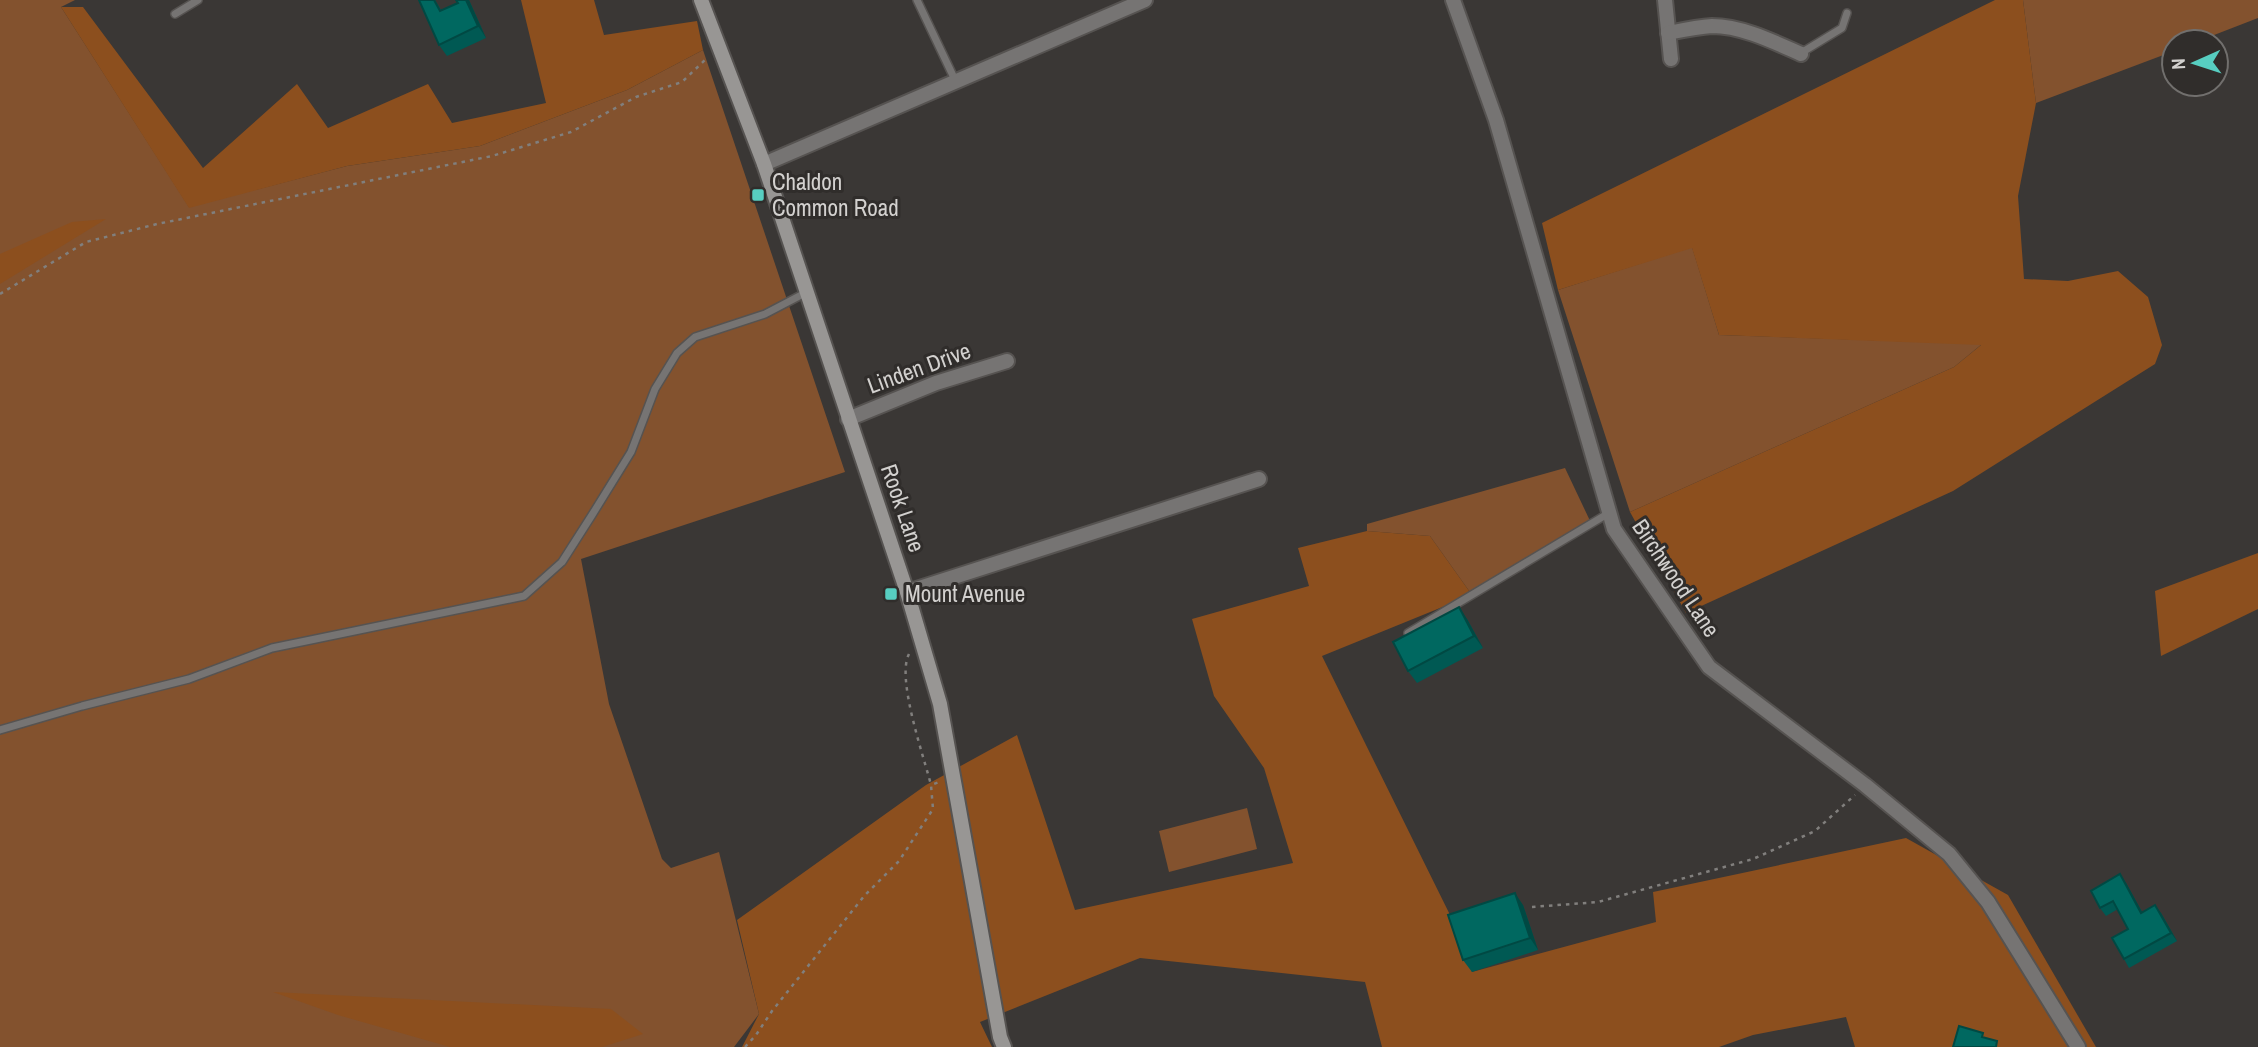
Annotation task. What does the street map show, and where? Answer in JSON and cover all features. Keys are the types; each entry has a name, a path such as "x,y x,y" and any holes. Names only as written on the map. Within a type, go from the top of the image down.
{"main road":[{"name":"Rook Lane","path":"701,0 764,164 907,592 940,704 1003,1047"}],"street":[{"path":"764,164 1144,0"},
{"name":"Birchwood Lane","path":"1453,0 1496,120 1614,529 1709,667 1865,785 1949,854 1989,902 2078,1047"},
{"path":"1665,0 1671,59"},
{"path":"1668,33 1714,26 1768,39 1801,54"},
{"name":"Linden Drive","path":"848,419 936,383 1007,361"},
{"path":"907,592 1259,479"}],"lane":[{"path":"175,15 198,0"},
{"path":"917,0 957,82"},
{"path":"1801,54 1843,28 1847,13"},
{"path":"0,730 189,679 272,648 524,596 562,562 593,515 631,452 656,389 677,353 695,337 765,314 807,292"},
{"path":"1408,633 1609,512"}],"path":[{"path":"0,294 86,242 170,222 492,156 571,132 636,97 682,82 703,60 722,53"},
{"path":"745,1047 865,895 905,852 933,809 932,785 914,722 905,670 907,656 922,642"},
{"path":"932,785 952,777"},
{"path":"1532,906 1598,902 1753,859 1815,831 1865,785"}],"shaded area":[{"path":"0,0 75,0 61,7 189,207 347,166 480,146 627,90 703,50 845,472 581,559 609,704 662,859 671,868 719,852 759,1014 734,1047 0,1047"},
{"path":"521,0 594,0 604,35 697,21 703,50 627,90 480,146 347,166 189,208 61,7 83,7 203,168 297,84 328,128 428,84 452,123 546,103"},
{"path":"1995,0 2023,0 2036,103 2018,196 2024,279 2068,281 2118,271 2148,297 2162,345 2155,364 1953,491 1686,613 1630,512 1954,367 1981,345 1719,335 1692,248 1558,290 1542,223"},
{"path":"2023,0 2258,0 2258,18 2230,29 2160,28 2160,56 2036,103"},
{"path":"106,219 0,284 0,254 72,222"},
{"path":"1692,247 1719,335 1982,344 1954,367 1630,512 1558,290"},
{"path":"1565,468 1592,525 1472,595 1430,536 1367,531 1367,524"},
{"path":"1367,531 1430,536 1472,595 1322,656 1456,927 1472,972 1656,922 1653,892 1906,838 2008,895 2096,1047 1855,1047 1846,1017 1753,1035 1719,1047 1382,1047 1365,982 1140,958 980,1022 992,1047 742,1047 759,1014 737,920 926,785 1017,735 1075,910 1293,863 1264,768 1214,696 1192,619 1309,586 1298,548"},
{"path":"2258,553 2258,609 2161,656 2155,591"},
{"path":"1247,808 1257,849 1169,872 1159,831"},
{"path":"273,992 611,1009 643,1034 602,1047 450,1047 338,1015"}],"building":[{"path":"419,0 434,0 440,11 458,3 456,0 466,0 478,26 439,45"},
{"path":"1459,607 1474,636 1408,671 1393,642"},
{"path":"2120,874 2141,913 2155,905 2171,933 2124,959 2112,938 2128,929 2113,901 2100,908 2091,891"},
{"path":"1515,893 1530,938 1463,960 1448,915"},
{"path":"1959,1026 1983,1033 1982,1037 1997,1041 1996,1047 1953,1047"}],"place":[{"name":"Chaldon Common Road","path":"758,195"},
{"name":"Mount Avenue","path":"891,594"}]}
